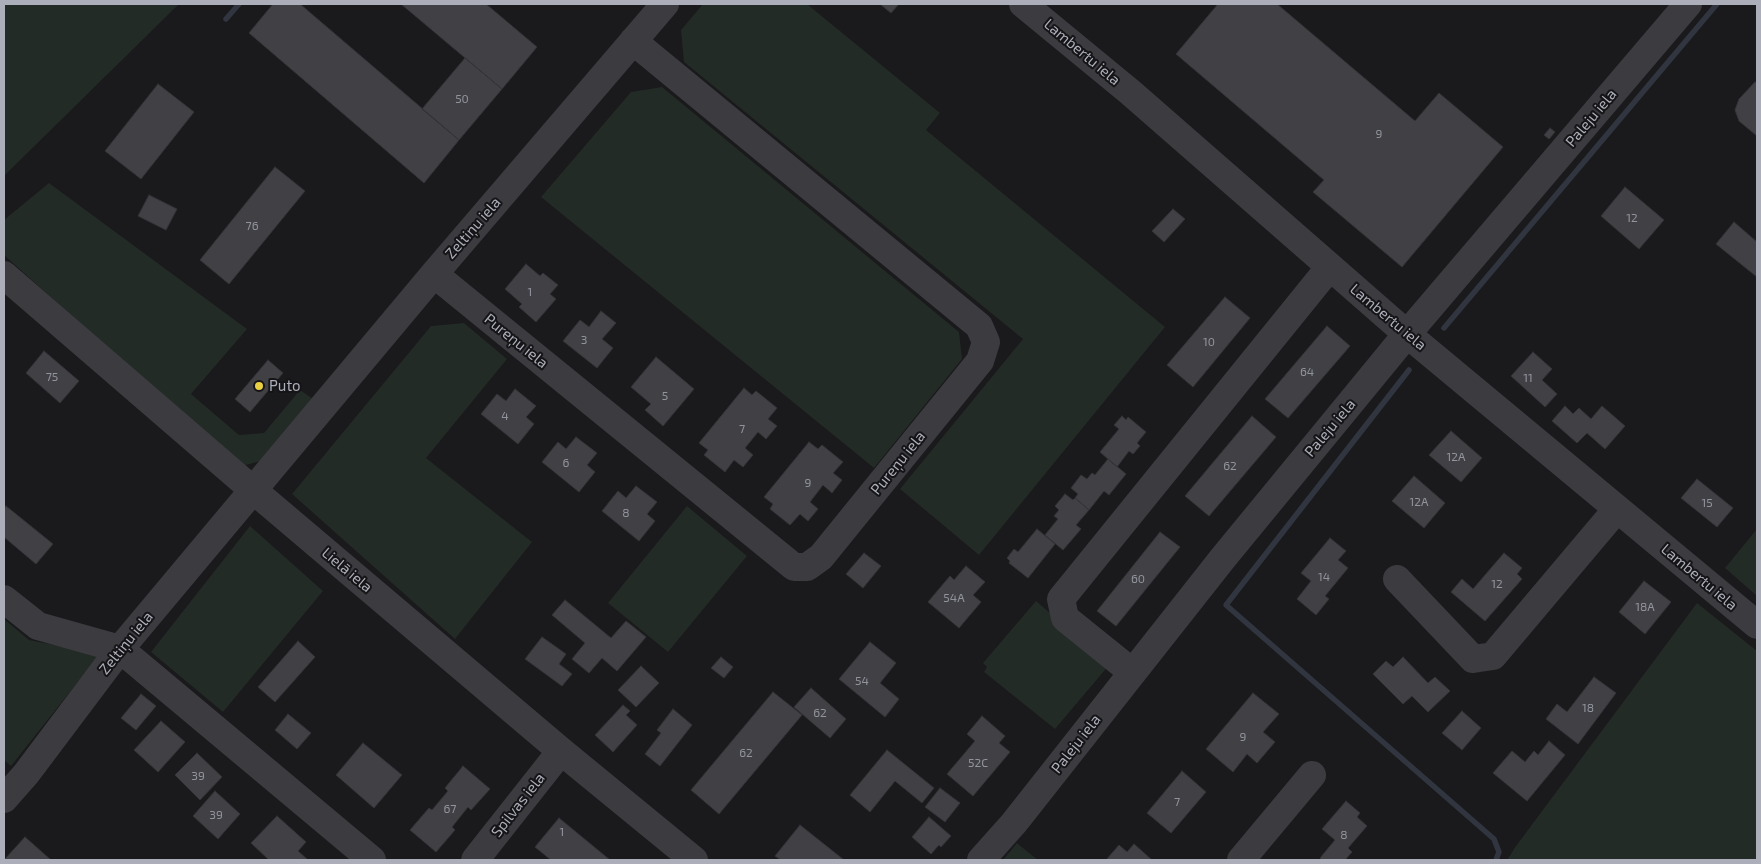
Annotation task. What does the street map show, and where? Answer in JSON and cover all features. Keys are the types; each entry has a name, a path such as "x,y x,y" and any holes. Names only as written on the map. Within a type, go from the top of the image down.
{"street":[{"name":"Zeltiņu iela","path":"4,799 26,774 120,649 434,274 665,4"},
{"name":"Lambertu iela","path":"1023,4 1130,92 1407,334 1757,625"},
{"name":"Paleju iela","path":"981,860 1014,823 1223,558 1407,334 1688,4"},
{"name":"Pureņu iela","path":"434,274 794,567 807,567 821,557 980,361 986,342 979,326 634,41"},
{"path":"1132,672 1065,618 1060,599 1330,268"},
{"name":"Lielā iela","path":"4,275 253,490 561,751 694,860"},
{"path":"1397,579 1473,659 1493,656 1617,509"},
{"path":"4,599 38,626 120,649 372,860"},
{"name":"Spilvas iela","path":"475,860 561,751"},
{"path":"1241,860 1312,775"}],"shaded area":[{"path":"4,4 179,4 4,176"},
{"path":"703,4 807,4 940,113 926,130 1165,327 979,555 900,489 1023,339 684,62 681,30"},
{"path":"662,87 959,332 962,359 874,468 541,197 631,92"},
{"path":"49,183 247,329 191,394 239,435 264,433 300,390 313,399 264,460 246,465 234,462 4,255 4,220"},
{"path":"464,323 507,359 426,458 532,542 455,639 292,494 431,326"},
{"path":"687,506 747,556 668,652 608,603"},
{"path":"250,526 323,591 223,712 151,652"},
{"path":"1757,529 1757,596 1725,568"},
{"path":"1036,601 1110,664 1055,729 984,672 987,667 983,663"},
{"path":"1697,603 1757,651 1757,860 1507,860 1516,846"},
{"path":"4,619 29,640 100,654 11,766 4,760"},
{"path":"1017,843 1023,848 1038,860 1003,860"}],"building":[{"path":"273,4 300,4 459,140 424,183 249,33"},
{"path":"401,4 486,4 537,47 502,89"},
{"path":"880,4 899,4 891,13"},
{"path":"1218,4 1277,4 1415,121 1439,93 1503,147 1402,267 1313,192 1324,180 1176,54"},
{"path":"465,58 502,89 459,140 422,109"},
{"path":"1755,82 1757,83 1757,136 1739,121 1735,110 1739,99"},
{"path":"158,84 194,112 141,179 105,151"},
{"path":"1550,128 1555,132 1549,139 1544,135"},
{"path":"275,167 305,191 229,284 200,260"},
{"path":"1625,187 1664,220 1639,249 1601,216"},
{"path":"149,195 177,209 166,230 138,216"},
{"path":"1173,209 1185,219 1164,242 1152,231"},
{"path":"1734,222 1757,242 1757,277 1716,244"},
{"path":"526,264 540,276 543,273 558,285 550,294 556,299 536,322 519,307 522,304 505,289"},
{"path":"1225,297 1250,318 1193,387 1167,365"},
{"path":"601,311 616,323 602,339 613,348 597,368 563,341 580,320 589,327"},
{"path":"1327,326 1350,346 1288,418 1265,399"},
{"path":"44,351 79,381 60,403 26,373"},
{"path":"1533,352 1552,369 1542,380 1557,394 1545,407 1511,376"},
{"path":"656,357 694,389 663,426 645,410 651,404 631,387"},
{"name":"Puto","path":"268,360 283,373 250,412 235,399"},
{"path":"744,388 752,395 756,391 777,408 768,419 777,426 766,439 758,432 745,448 753,455 743,467 734,460 725,472 704,455 708,450 699,443"},
{"path":"515,389 536,406 526,417 534,424 518,444 481,414 497,394 506,401"},
{"path":"1565,406 1573,414 1579,408 1591,419 1602,406 1625,426 1605,449 1587,433 1577,443 1552,421"},
{"path":"1122,416 1126,420 1128,417 1146,432 1137,443 1140,446 1133,454 1129,451 1117,467 1100,452 1119,429 1114,425"},
{"path":"1252,416 1276,437 1209,516 1185,496"},
{"path":"1451,431 1482,458 1461,482 1429,455"},
{"path":"576,437 597,453 587,465 595,472 579,492 542,462 558,442 566,449"},
{"path":"809,442 818,449 822,445 843,462 833,473 842,480 832,493 823,485 810,502 818,509 808,521 800,514 790,525 770,509 773,504 764,497"},
{"path":"1108,459 1126,474 1109,495 1104,491 1089,510 1075,498 1078,494 1071,488 1081,475 1087,479 1092,473 1095,475"},
{"path":"1414,476 1445,503 1424,528 1392,501"},
{"path":"1697,479 1733,508 1717,527 1681,498"},
{"path":"636,486 657,502 647,514 655,521 639,541 602,511 618,491 626,498"},
{"path":"1065,494 1073,500 1075,498 1089,510 1076,525 1081,529 1063,550 1045,535 1058,519 1054,516 1059,510 1055,506"},
{"path":"6,506 53,544 36,564 4,537 4,509"},
{"path":"1037,529 1055,544 1028,578 1009,563 1010,561 1007,558 1014,549 1018,552"},
{"path":"1160,532 1180,547 1116,626 1097,611"},
{"path":"1330,538 1346,551 1338,560 1348,568 1325,596 1329,599 1316,615 1297,599 1311,581 1301,573"},
{"path":"864,553 881,566 863,588 846,574"},
{"path":"1504,553 1522,568 1517,574 1522,579 1485,621 1451,592 1462,579 1473,589"},
{"path":"966,566 985,582 973,595 981,602 959,628 928,602 950,576 954,580"},
{"path":"1644,581 1671,602 1645,634 1619,612"},
{"path":"565,600 611,638 626,621 646,637 617,671 602,658 589,673 572,659 585,643 552,615"},
{"path":"542,637 566,654 559,664 572,674 562,686 525,659"},
{"path":"298,641 315,657 275,702 258,687"},
{"path":"870,642 896,663 880,683 899,699 885,717 839,679"},
{"path":"721,657 733,667 724,678 711,668"},
{"path":"1403,657 1428,683 1435,677 1450,691 1428,712 1412,696 1403,704 1373,674 1386,661 1393,667"},
{"path":"641,666 659,683 636,707 618,690"},
{"path":"1594,677 1616,693 1578,744 1546,719 1557,704 1567,712"},
{"path":"811,688 846,719 830,738 794,707"},
{"path":"773,692 802,715 719,814 691,790"},
{"path":"1253,693 1279,714 1263,732 1275,742 1257,763 1247,754 1233,772 1206,749"},
{"path":"141,694 156,706 136,730 121,718"},
{"path":"623,705 630,711 626,715 637,725 613,752 595,735"},
{"path":"673,709 692,725 660,766 645,754 661,733 657,730"},
{"path":"1462,711 1481,728 1462,750 1442,733"},
{"path":"288,714 311,733 297,749 275,730"},
{"path":"982,716 1005,736 999,743 1010,752 973,796 947,774 975,741 967,734"},
{"path":"161,721 185,742 158,772 134,750"},
{"path":"1549,741 1565,755 1527,801 1493,773 1512,751 1525,762 1534,751 1538,755"},
{"path":"363,743 402,775 374,808 336,775"},
{"path":"887,750 934,788 922,803 895,781 870,812 850,795"},
{"path":"197,753 222,777 200,800 175,775"},
{"path":"463,766 490,789 471,810 468,807 452,827 455,830 436,852 410,830 429,808 432,810 448,791 445,788"},
{"path":"1182,771 1206,792 1171,833 1147,813"},
{"path":"940,788 960,803 945,822 925,807"},
{"path":"215,791 240,814 218,839 193,816"},
{"path":"1346,801 1360,813 1357,817 1367,826 1348,848 1352,852 1345,860 1322,860 1320,858 1335,840 1322,829"},
{"path":"277,816 306,842 298,851 308,860 269,860 251,843"},
{"path":"929,817 951,836 931,854 912,837"},
{"path":"559,818 610,860 551,860 535,847"},
{"path":"800,825 844,860 781,860 775,856"},
{"path":"25,837 51,860 4,860"},
{"path":"1134,844 1152,860 1106,860 1119,845 1127,852"}],"waterway":[{"path":"226,19 239,4"},
{"path":"1444,328 1717,4"},
{"path":"1409,370 1226,605 1494,839 1499,852 1496,860"}],"place":[{"name":"Puto","path":"259,386"}]}
